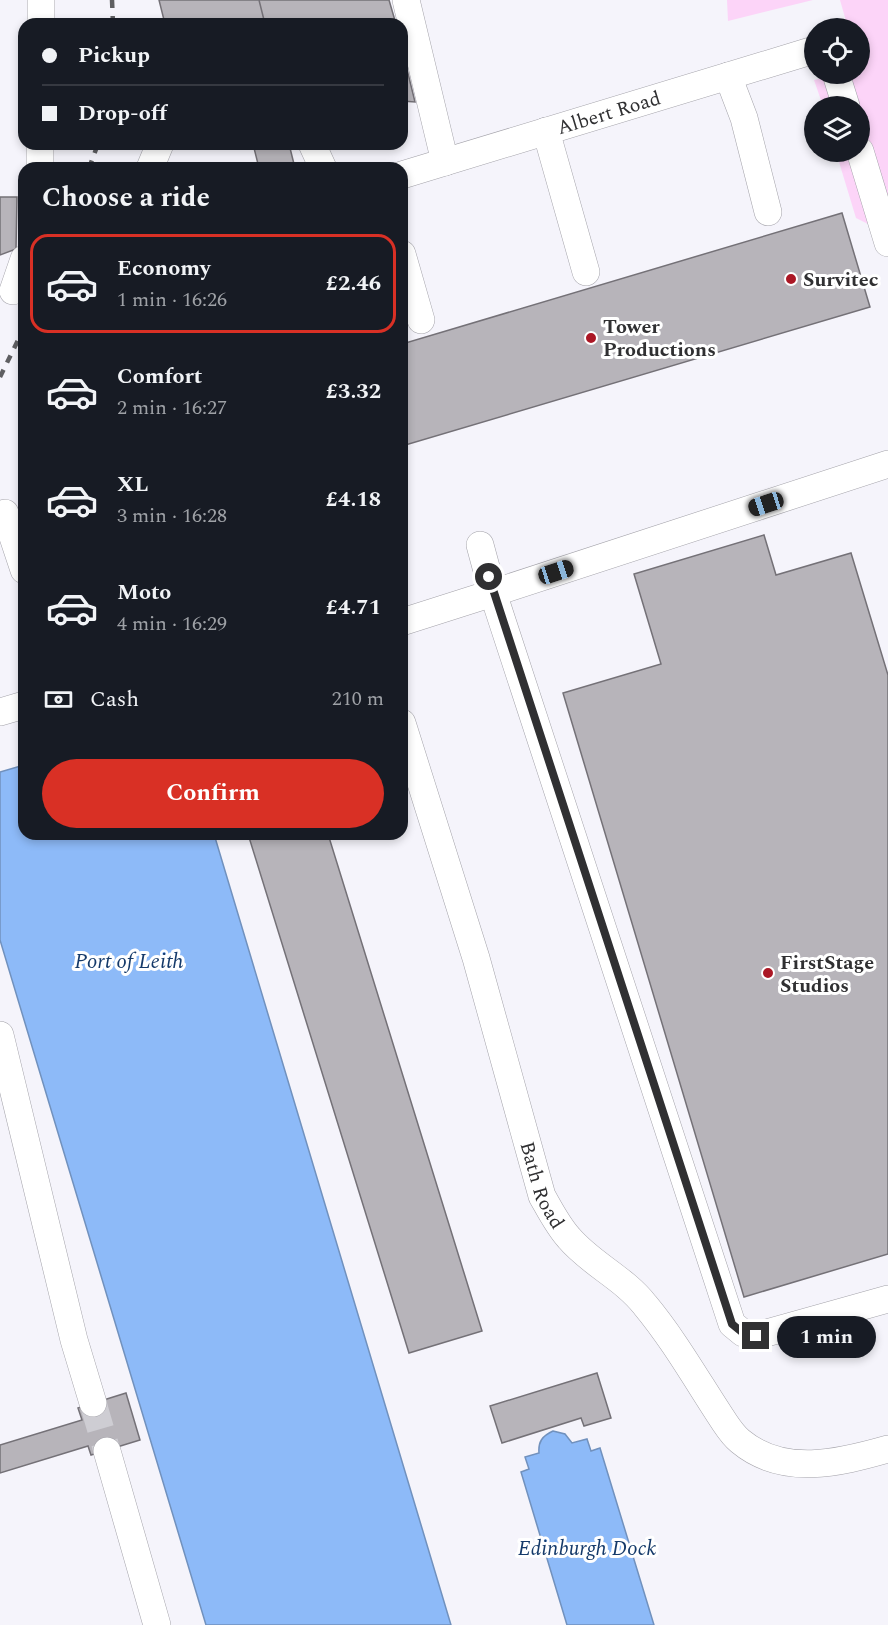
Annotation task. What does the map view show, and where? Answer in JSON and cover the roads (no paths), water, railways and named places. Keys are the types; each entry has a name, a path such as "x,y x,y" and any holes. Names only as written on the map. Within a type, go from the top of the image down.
{"street":[{"path":"41,0 41,18"},
{"path":"406,0 445,162"},
{"name":"Albert Road","path":"408,173 804,53"},
{"path":"739,73 744,118 768,212"},
{"path":"546,131 586,272"},
{"path":"863,162 888,243"},
{"path":"408,275 421,321"},
{"path":"12,292 18,276"},
{"path":"408,620 888,464"},
{"path":"5,513 18,552"},
{"path":"480,545 493,593 732,1324 743,1333 756,1336 888,1299"},
{"path":"0,712 18,707"},
{"name":"Bath Road","path":"408,742 476,958 542,1196 555,1219 569,1239 624,1283 645,1304 725,1424 739,1441 775,1460 811,1465 845,1460 888,1449"},
{"path":"0,1035 74,1340 93,1403"},
{"path":"107,1451 157,1625"}],"water":[{"name":"Port of Leith","path":"18,767 18,840 216,840 451,1625 206,1625 0,940 0,772"},
{"name":"Edinburgh Dock","path":"553,1431 565,1434 572,1443 587,1439 591,1451 600,1448 654,1625 567,1625 521,1472 529,1469 525,1457 539,1453 541,1440"}],"tunnel":[{"path":"93,1403 107,1451"}],"railway":[{"path":"112,0 113,18"},
{"path":"91,162 96,150"},
{"path":"0,377 18,340"}],"place":[{"name":"Survitec","path":"791,279"},
{"name":"Tower Productions","path":"591,338"},
{"name":"FirstStage Studios","path":"768,973"}]}
